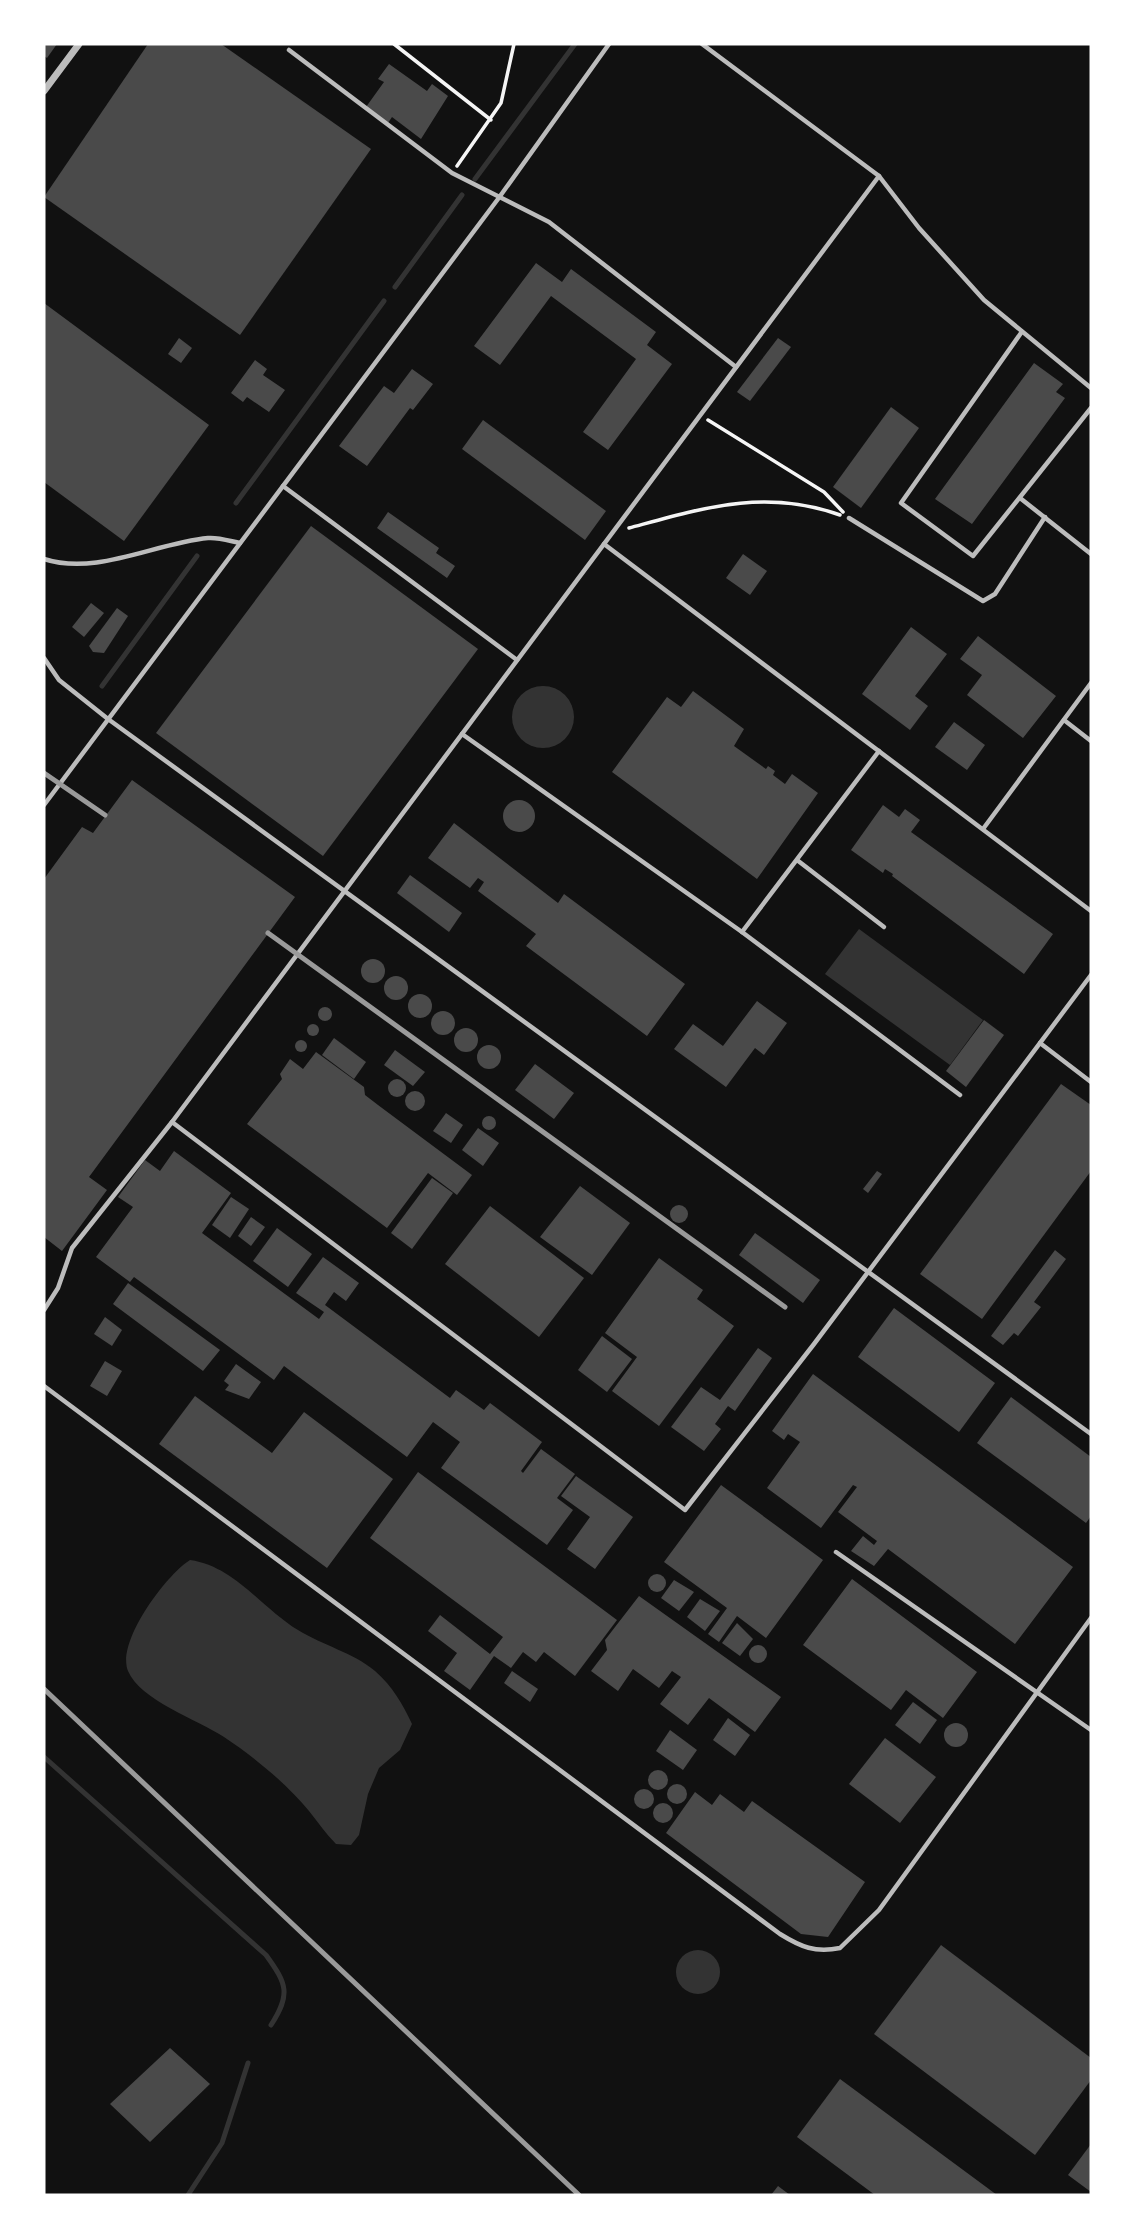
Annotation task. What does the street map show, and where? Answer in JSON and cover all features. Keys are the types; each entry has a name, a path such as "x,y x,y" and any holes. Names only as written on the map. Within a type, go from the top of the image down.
{"street":[{"path":"44,91 79,44"}],"lane":[{"path":"44,805 498,199 609,44"},
{"path":"702,44 879,176 919,229 984,300 1091,388"},
{"path":"289,50 452,173 498,199 549,222 736,367"},
{"path":"44,1310 58,1288 72,1248 172,1122 879,176"},
{"path":"1021,333 901,503 973,556 1091,408"},
{"path":"284,486 517,660"},
{"path":"1020,498 1091,554"},
{"path":"849,519 983,601 995,594 1045,517"},
{"path":"44,559 59,564 91,563 211,538 240,543"},
{"path":"604,544 1091,911"},
{"path":"44,658 59,680 108,719 1091,1434"},
{"path":"983,829 1091,684"},
{"path":"1064,720 1091,741"},
{"path":"462,734 742,932 960,1095"},
{"path":"742,932 879,751"},
{"path":"797,860 884,927"},
{"path":"172,1122 685,1510 1091,975"},
{"path":"1040,1043 1091,1082"},
{"path":"44,1386 801,1948 840,1948 879,1910 1091,1618"},
{"path":"836,1552 1091,1730"}],"path":[{"path":"394,44 491,120"},
{"path":"452,173 491,120 505,91 514,44"},
{"path":"700,415 824,492 849,519"},
{"path":"612,533 746,500 814,506 849,519"}],"shaded area":[{"path":"543,686 555,688 565,695 572,705 572,729 565,739 555,746 543,748 531,746 521,739 514,729 512,717 514,705 521,695 531,688"},
{"path":"859,929 983,1020 950,1065 825,974"},
{"path":"190,1560 220,1570 298,1630 367,1665 387,1683 401,1702 412,1724 400,1750 379,1768 368,1794 359,1835 351,1845 336,1844 290,1790 247,1753 224,1737 157,1700 144,1691 128,1671 126,1659 136,1627 168,1580"},
{"path":"698,1950 713,1957 720,1972 713,1987 698,1994 683,1987 676,1972 683,1957"}],"building":[{"path":"44,44 57,44 47,58 44,56"},
{"path":"148,44 221,44 371,149 240,335 44,197"},
{"path":"389,64 427,91 432,84 448,96 421,139 392,117 388,123 366,107 384,82 378,79"},
{"path":"536,263 562,282 571,269 656,332 647,345 672,364 608,450 583,432 636,359 551,296 500,365 474,346"},
{"path":"44,303 209,425 124,541 44,482"},
{"path":"179,338 192,348 181,363 168,354"},
{"path":"778,338 791,347 750,401 737,392"},
{"path":"255,360 267,369 263,375 285,390 269,412 247,397 243,402 231,393"},
{"path":"1034,363 1063,384 1056,392 1065,398 972,524 935,499"},
{"path":"412,369 433,384 413,410 410,408 367,466 339,446 384,386 394,393"},
{"path":"891,407 919,428 861,508 833,487"},
{"path":"483,420 606,511 585,540 462,449"},
{"path":"388,512 439,548 436,553 455,566 447,578 377,528"},
{"path":"311,526 478,649 323,856 156,733"},
{"path":"743,554 767,571 750,595 726,578"},
{"path":"91,603 104,613 84,637 72,627"},
{"path":"117,608 128,616 104,653 93,652 89,646"},
{"path":"911,627 947,654 915,696 928,706 910,730 862,694"},
{"path":"978,636 1056,696 1023,738 967,695 982,675 960,659"},
{"path":"693,691 744,729 734,746 766,769 768,766 775,771 773,775 785,784 792,774 818,793 757,879 612,772 667,697 681,707"},
{"path":"954,722 985,745 967,770 935,747"},
{"path":"132,780 295,897 89,1177 107,1190 62,1251 44,1237 44,879 82,827 93,833"},
{"path":"519,800 530,805 535,816 530,827 519,832 508,827 503,816 508,805"},
{"path":"883,805 899,817 905,809 920,820 911,832 1053,934 1024,974 892,876 893,874 885,869 883,873 851,850"},
{"path":"454,823 558,903 564,894 685,984 647,1036 526,946 536,934 478,891 484,882 478,878 470,888 428,858"},
{"path":"410,875 462,913 449,932 397,893"},
{"path":"373,959 381,963 385,971 381,979 373,983 365,979 361,971 365,963"},
{"path":"396,976 404,980 408,988 404,996 396,1000 388,996 384,988 388,980"},
{"path":"420,994 431,1001 432,1006 425,1017 420,1018 409,1011 408,1006 415,995"},
{"path":"757,1001 787,1023 764,1055 755,1048 726,1087 674,1049 693,1024 723,1046"},
{"path":"325,1007 330,1009 330,1019 325,1021 320,1019 318,1014 320,1009"},
{"path":"443,1011 451,1015 455,1023 451,1031 443,1035 435,1031 431,1023 435,1015"},
{"path":"984,1020 1004,1035 966,1087 946,1071"},
{"path":"313,1024 319,1030 313,1036 307,1030"},
{"path":"466,1028 477,1035 478,1040 471,1051 466,1052 455,1045 454,1040 461,1029"},
{"path":"334,1038 366,1062 354,1079 322,1055"},
{"path":"301,1040 307,1046 301,1052 295,1046"},
{"path":"489,1045 500,1052 501,1057 494,1068 489,1069 478,1062 477,1057 484,1046"},
{"path":"395,1050 425,1072 413,1086 384,1065"},
{"path":"316,1052 364,1087 365,1095 472,1175 457,1195 428,1173 387,1228 247,1124 282,1079 280,1074 290,1059 303,1069"},
{"path":"535,1064 574,1093 554,1119 515,1090"},
{"path":"393,1079 401,1079 406,1088 404,1095 393,1097 388,1092 388,1084"},
{"path":"1061,1084 1091,1105 1091,1171 982,1319 920,1274"},
{"path":"415,1091 422,1094 425,1101 422,1108 415,1111 408,1108 405,1101 408,1094"},
{"path":"446,1113 463,1125 451,1143 433,1131"},
{"path":"486,1116 492,1116 496,1123 492,1130 486,1130 482,1126 482,1120"},
{"path":"478,1128 499,1143 483,1166 462,1150"},
{"path":"174,1151 231,1193 202,1233 319,1319 324,1312 296,1293 323,1257 359,1283 346,1301 334,1292 325,1305 450,1398 456,1390 484,1410 490,1403 542,1442 521,1471 523,1473 541,1449 575,1474 557,1498 573,1510 547,1545 441,1468 460,1442 433,1422 407,1457 284,1366 274,1380 134,1277 130,1282 96,1257 133,1207 118,1197 145,1160 160,1171"},
{"path":"877,1171 882,1174 868,1193 863,1189"},
{"path":"432,1178 453,1193 412,1249 391,1233"},
{"path":"580,1186 630,1223 592,1275 540,1237"},
{"path":"231,1197 249,1209 230,1238 212,1225"},
{"path":"679,1205 685,1208 688,1214 685,1220 679,1223 673,1220 670,1214 673,1208"},
{"path":"490,1206 584,1278 539,1337 445,1264"},
{"path":"251,1217 265,1227 251,1246 238,1236"},
{"path":"277,1228 312,1254 288,1287 253,1261"},
{"path":"755,1233 820,1280 803,1303 739,1255"},
{"path":"1055,1250 1066,1259 1034,1302 1041,1307 1018,1336 1014,1333 1003,1345 991,1336"},
{"path":"659,1258 703,1290 697,1299 734,1326 659,1426 612,1391 637,1357 605,1333"},
{"path":"128,1283 220,1350 203,1371 113,1304"},
{"path":"894,1308 995,1383 959,1432 858,1357"},
{"path":"105,1317 122,1330 112,1346 94,1334"},
{"path":"602,1336 632,1359 607,1392 578,1370"},
{"path":"758,1348 772,1358 735,1411 728,1406 715,1424 721,1429 704,1451 671,1427 701,1387 720,1400"},
{"path":"105,1361 122,1371 107,1396 90,1386"},
{"path":"236,1364 261,1382 249,1399 225,1390 229,1385 224,1381"},
{"path":"813,1374 1073,1567 1015,1644 888,1549 874,1566 851,1551 863,1536 874,1545 877,1541 838,1512 857,1487 853,1485 821,1528 767,1488 800,1442 788,1434 784,1440 772,1431"},
{"path":"195,1396 272,1453 304,1412 393,1479 327,1568 159,1444"},
{"path":"1011,1397 1091,1457 1091,1516 1086,1523 977,1443"},
{"path":"418,1472 617,1620 575,1676 544,1652 536,1662 523,1652 511,1668 494,1656 470,1690 444,1671 457,1653 428,1631 440,1615 490,1654 503,1637 370,1538"},
{"path":"576,1476 633,1517 595,1569 567,1549 590,1517 561,1496"},
{"path":"721,1485 823,1560 766,1638 737,1616 719,1642 708,1634 727,1608 664,1562"},
{"path":"653,1574 661,1574 666,1583 664,1590 653,1592 648,1587 648,1579"},
{"path":"852,1579 977,1672 943,1718 906,1690 891,1710 803,1645"},
{"path":"674,1580 694,1592 679,1611 661,1598"},
{"path":"639,1596 781,1697 755,1732 709,1698 688,1725 660,1704 681,1677 672,1671 659,1688 633,1669 618,1691 591,1671 607,1650 605,1640"},
{"path":"700,1599 720,1611 705,1631 687,1617"},
{"path":"737,1623 753,1639 740,1656 722,1643"},
{"path":"754,1645 762,1645 767,1654 765,1661 754,1663 749,1658 749,1650"},
{"path":"512,1671 538,1689 530,1702 504,1683"},
{"path":"913,1702 937,1720 920,1744 895,1725"},
{"path":"728,1718 750,1735 735,1756 713,1740"},
{"path":"956,1723 967,1730 968,1735 961,1746 956,1747 945,1740 944,1735 951,1724"},
{"path":"670,1730 697,1750 683,1770 656,1751"},
{"path":"885,1738 936,1777 900,1823 849,1784"},
{"path":"658,1770 665,1773 668,1780 665,1787 658,1790 651,1787 648,1780 651,1773"},
{"path":"677,1784 684,1787 687,1794 684,1801 677,1804 670,1801 667,1794 670,1787"},
{"path":"644,1789 651,1792 654,1799 651,1806 644,1809 637,1806 634,1799 637,1792"},
{"path":"695,1792 712,1805 720,1794 744,1812 752,1801 865,1882 828,1937 801,1934 666,1833"},
{"path":"663,1803 670,1806 673,1813 670,1820 663,1823 656,1820 653,1813 656,1806"},
{"path":"941,1945 1091,2058 1091,2080 1035,2155 874,2034"},
{"path":"170,2048 210,2084 150,2142 110,2104"},
{"path":"840,2079 997,2195 875,2195 797,2137"},
{"path":"1091,2144 1091,2192 1068,2175"},
{"path":"778,2186 790,2195 771,2195"}],"waterway":[{"path":"475,179 575,44"},
{"path":"395,287 462,195"},
{"path":"236,503 384,301"},
{"path":"102,686 197,556"},
{"path":"44,1757 266,1955 284,1989 282,2005 271,2025"},
{"path":"188,2195 222,2143 248,2063"}],"railway":[{"path":"44,773 105,815"},
{"path":"268,933 785,1307"},
{"path":"44,1689 579,2195"}]}
